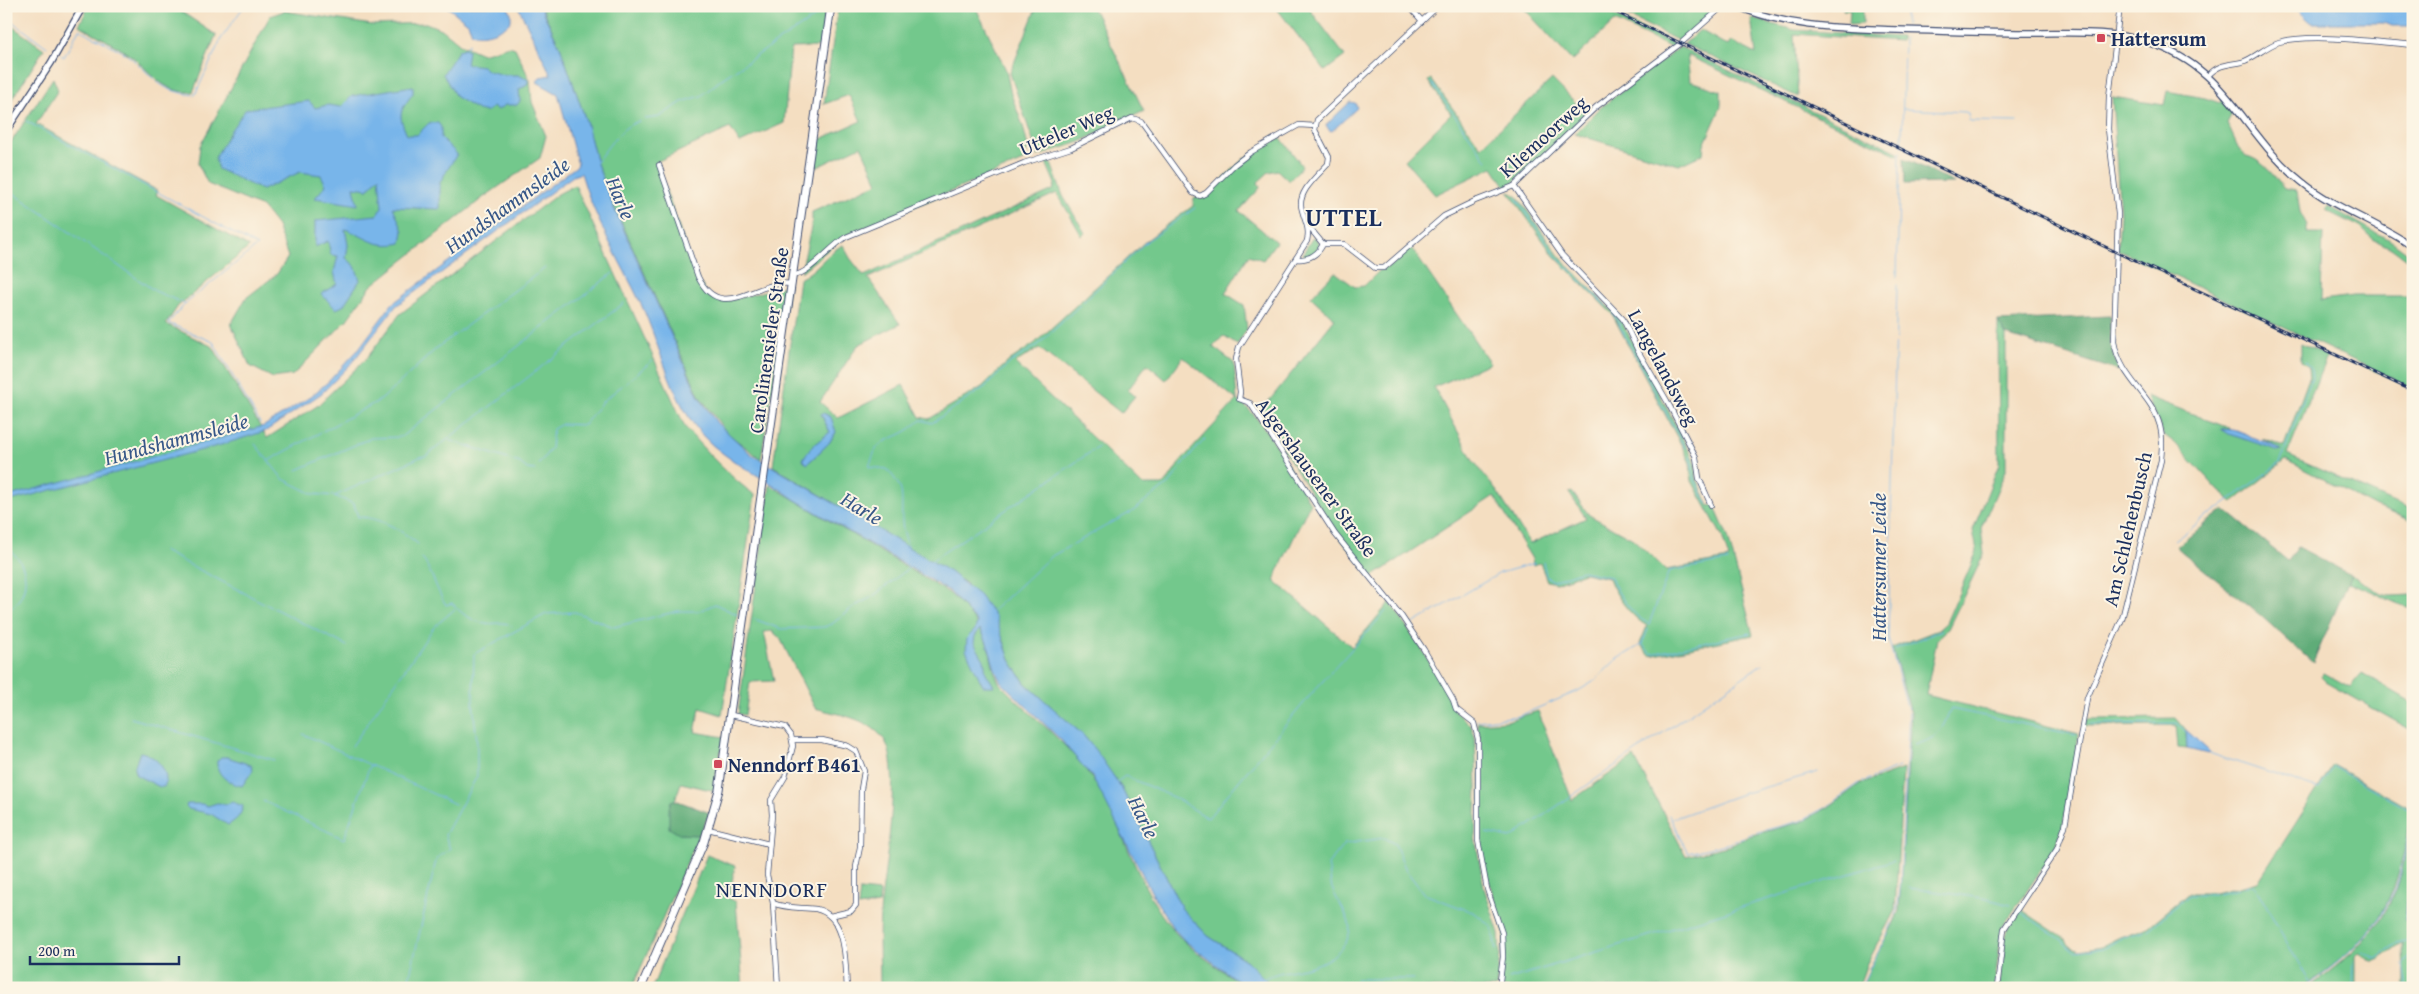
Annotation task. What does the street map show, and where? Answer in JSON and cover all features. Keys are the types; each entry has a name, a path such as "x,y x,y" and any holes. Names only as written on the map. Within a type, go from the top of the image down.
{"main road":[{"path":"6,131 46,71 83,6"},
{"name":"Carolinensieler Straße","path":"641,988 708,829 720,790 831,6"},
{"path":"1737,6 1791,23 1832,28 1981,32 2092,32 2148,42 2167,50 2208,76 2233,101 2282,164 2303,183 2413,247"}],"street":[{"path":"1409,6 1422,21"},
{"path":"1296,259 1304,259 1315,254 1324,244 1308,226 1301,209 1301,199 1328,164 1328,151 1316,134 1315,126 1322,113 1438,6"},
{"name":"Kliemoorweg","path":"1324,244 1344,244 1375,268 1381,269 1391,264 1420,235 1444,216 1475,201 1514,186 1596,107 1680,44 1722,6"},
{"name":"Am Schlehenbusch","path":"1996,988 2004,929 2062,838 2075,774 2087,698 2122,619 2161,460 2162,441 2160,424 2153,409 2124,371 2117,356 2114,342 2118,214 2108,129 2109,97 2120,6"},
{"path":"2208,76 2220,66 2243,62 2265,49 2290,40 2355,41 2413,45"},
{"name":"Utteler Weg","path":"793,275 805,272 830,248 846,237 1024,163 1071,148 1132,118 1141,122 1193,193 1200,196 1206,193 1234,165 1251,152 1299,125 1315,126"},
{"path":"659,165 698,277 705,291 711,295 726,299 792,284"},
{"name":"Langelandsweg","path":"1514,186 1562,255 1623,319 1638,351 1696,457 1699,478 1710,504"},
{"name":"Algershausener Straße","path":"1308,226 1307,241 1239,347 1236,359 1240,392 1239,399 1250,403 1335,534 1402,617 1429,658 1453,700 1456,709 1474,723 1478,739 1478,840 1487,889 1502,933 1503,957 1500,988"},
{"path":"731,715 785,727 792,740 785,776 771,800 772,815 767,883 773,903 778,988"},
{"path":"792,740 822,740 848,746 856,751 864,771 861,789 860,847 856,867 856,905 851,911 830,916"},
{"path":"708,829 769,844"},
{"path":"773,903 816,909 830,916 842,940 847,988"}],"green space":[{"path":"89,6 173,6 216,35 193,92 182,92 165,85 130,55 79,25"},
{"path":"541,6 826,6 821,47 791,48 784,123 740,143 730,128 656,162 696,276 709,297 726,301 789,285 761,459 727,433 700,397 597,164 586,121 561,49"},
{"path":"848,6 975,6 1006,70 1011,94 1023,126 1028,147 1023,161 845,236 801,272 812,223 812,212 878,183 861,146 815,168 821,139 861,121 849,95 824,104 837,13"},
{"path":"1037,6 1092,6 1144,111 1080,142 1038,156 1010,73"},
{"path":"1275,6 1307,6 1345,56 1325,71"},
{"path":"1522,6 1595,6 1676,45 1672,48 1615,21 1572,61"},
{"path":"1628,6 1719,6 1679,41 1622,13"},
{"path":"1844,6 1863,6 1863,24 1849,25 1850,10 1843,10"},
{"path":"284,11 372,25 426,23 443,30 460,44 482,54 509,46 515,48 530,80 532,102 546,136 540,158 484,197 371,286 346,321 293,375 273,378 250,366 231,324 246,298 277,274 288,257 277,226 262,207 208,184 198,164 200,146 270,16"},
{"path":"1751,18 1794,30 1901,37 1901,41 1794,34 1798,97 1684,44 1700,30 1728,46 1731,41 1756,54"},
{"path":"6,22 44,49 6,109"},
{"path":"1680,47 1898,152 1898,155 1687,55 1690,81 1721,91 1721,107 1704,145 1703,154 1679,165 1575,134 1600,108"},
{"path":"53,78 58,90 36,124 158,191 156,195 249,247 178,306 166,324 213,347 267,438 317,406 367,358 400,314 558,194 575,185 685,427 718,463 755,495 722,715 700,708 695,732 724,737 717,768 715,791 681,783 675,800 671,801 679,834 699,835 632,988 6,988 6,150"},
{"path":"1431,79 1481,147 1552,79 1587,114 1513,183 1506,187 1493,167 1435,195 1405,160 1451,114 1428,81"},
{"path":"2167,91 2205,98 2220,103 2222,99 2233,112 2227,123 2238,147 2246,156 2263,165 2284,189 2297,191 2300,212 2307,225 2307,233 2323,233 2321,300 2354,296 2413,296 2413,388 2118,250 2120,214 2112,97 2164,105"},
{"path":"1281,138 1302,166 1289,181 1277,170 1269,172 1258,182 1260,188 1239,211 1276,242 1263,260 1249,255 1225,293 1244,305 1247,329 1237,345 1223,336 1213,347 1234,363 1237,400 1246,407 1266,431 1310,503 1274,580 1352,647 1390,602 1423,651 1451,700 1454,710 1471,726 1475,737 1477,788 1475,837 1484,888 1499,933 1500,955 1496,988 1270,988 1265,979 1247,961 1208,936 1182,909 1121,787 1084,736 1025,683 1010,660 1003,638 966,583 773,466 799,279 837,248 843,245 864,276 1053,190 1055,184 1045,160 1049,158 1063,196 1085,233 1082,236 1057,193 868,278 900,324 858,345 820,402 838,418 903,385 920,417 929,419 982,387 1009,361 1034,344 1147,240 1193,206 1194,198 1205,197 1243,159","holes":["1039,348 1121,413 1135,396 1128,390 1147,364 1166,380 1183,357 1237,400 1180,462 1169,479 1162,485 1142,485 1015,363","823,419 836,432 829,443 807,464 803,459 830,432"]},
{"path":"1904,158 1954,183 1905,184"},
{"path":"1508,191 1517,196 1559,256 1621,320 1695,462 1697,479 1709,506 1714,505 1728,537 1753,635 1650,656 1640,644 1647,626 1624,605 1609,578 1584,573 1556,583 1547,581 1540,563 1533,565 1532,559 1494,496 1372,577 1336,533 1260,412 1335,319 1311,297 1335,272 1355,287 1364,286 1379,271 1392,265 1410,246 1490,363 1434,387 1473,460 1498,493 1530,544 1586,518 1569,493 1572,492 1589,515 1633,539 1666,570 1729,559 1722,536 1692,481 1690,463 1684,450 1612,314 1554,256"},
{"path":"2328,206 2393,242 2413,257 2413,264 2391,248 2373,239 2360,227 2326,210"},
{"path":"1313,237 1315,237 1320,245 1314,253 1304,257 1303,253"},
{"path":"2110,316 2111,346 2119,371 2006,335 1998,321"},
{"path":"1998,321 2006,335 2006,470 1981,528 1984,554 1948,629 1937,639 1926,695 2079,734 2063,826 2055,849 2002,928 1994,988 1862,988 1869,969 1899,911 1911,713 1892,648 1938,630 1946,623 1977,551 1973,530 1999,464"},
{"path":"2301,343 2327,356 2287,455 2413,511 2413,521 2376,507 2286,460 2233,502 2219,491 2175,443 2163,434 2146,396 2234,430 2222,429 2281,449 2262,439 2284,446 2309,378 2308,368 2301,361"},
{"path":"770,485 949,593 960,604 971,616 984,636 995,674 1000,684 1072,753 1093,780 1114,817 1140,876 1161,914 1190,947 1245,988 880,988 880,915 892,796 892,772 889,752 883,738 869,725 860,721 815,708 780,638 772,631 764,632 774,681 750,682 745,715 738,714"},
{"path":"2224,509 2288,561 2298,547 2351,575 2313,663 2260,615 2176,547"},
{"path":"2351,575 2382,594 2391,596 2413,595 2409,606 2411,608 2395,603 2364,588 2347,583"},
{"path":"2324,673 2350,687 2362,673 2413,703 2413,731 2326,682 2321,677"},
{"path":"1538,711 1572,800 1634,757 1686,856 1732,845 1749,836 1801,822 1827,808 1859,785 1903,769 1895,910 1866,966 1858,988 1501,988 1504,933 1483,860 1480,741 1477,723 1507,721"},
{"path":"2176,718 2186,730 2187,749 2178,748 2176,725 2085,726 2087,719"},
{"path":"2333,765 2413,810 2413,821 2409,826 2407,842 2394,888 2379,919 2350,952 2304,988 1999,988 2007,929 2019,908 2065,939 2070,946 2080,950 2102,946 2148,927 2189,893 2215,893 2258,882"},
{"path":"675,800 710,813 699,835 679,834 669,828 669,808 671,801"},
{"path":"2413,826 2413,894 2408,896 2405,920 2413,923 2413,988 2404,988 2403,943 2375,961 2359,952 2356,955 2356,988 2309,988 2351,954 2381,920 2397,889"},
{"path":"707,855 735,866 729,898 736,902 743,988 652,988"},
{"path":"860,890 880,892 879,904 858,907"}],"water":[{"path":"446,6 507,6 511,13 511,21 487,34 472,33 468,23"},
{"path":"518,6 540,6 561,49 586,121 597,164 614,208 699,397 717,423 751,454 950,572 979,595 995,616 1010,660 1025,683 1084,736 1121,787 1182,909 1208,936 1247,961 1265,979 1270,988 1247,988 1185,941 1173,928 1155,899 1093,778 1061,740 1001,682 987,642 980,629 975,636 974,643 984,660 986,673 994,686 983,686 966,650 967,638 975,630 977,622 949,591 736,463 704,437 683,407 675,390 641,304 600,223 581,173 573,176 396,306 351,364 322,393 266,431 221,445 6,502 6,497 264,426 310,397 328,382 357,351 392,304 578,165 558,94 537,82 540,77 551,75"},
{"path":"2292,6 2413,6 2413,26 2392,26 2385,23 2312,23"},
{"path":"464,48 468,50 466,64 482,66 488,71 504,75 518,75 529,80 526,86 519,89 520,101 517,105 505,105 498,110 493,107 486,112 478,110 456,97 443,74 459,50"},
{"path":"413,86 413,93 401,113 407,135 417,135 429,123 438,123 441,127 441,138 457,154 440,182 440,209 393,207 403,231 401,243 378,243 345,229 348,245 346,258 355,266 360,280 343,306 336,309 321,294 337,284 334,272 338,256 331,255 328,241 315,247 315,221 377,215 382,207 379,177 368,189 354,187 358,205 315,198 326,185 321,175 300,172 262,190 218,169 215,158 246,109 309,101 315,108 328,105 341,107 352,96"},
{"path":"1350,102 1355,103 1357,108 1332,131 1329,130 1326,125"},
{"path":"823,413 831,417 836,432 829,443 807,464 803,459 811,447 830,432 821,414"},
{"path":"2221,429 2234,430 2282,449 2277,450 2229,434"},
{"path":"2186,730 2209,751 2208,754 2187,749"},
{"path":"140,752 151,756 164,770 166,781 164,787 160,787 136,775 134,769"},
{"path":"221,757 227,757 251,765 253,770 242,786 228,781 221,775 217,761"},
{"path":"232,802 243,806 238,817 228,825 211,814 189,809 186,806 187,804 202,804 208,806"},
{"path":"2413,894 2413,923 2411,924 2405,920 2408,896"}],"waterway":[{"path":"61,55 64,57 79,29 130,57 158,83 165,87 195,95 221,39 244,6"},
{"path":"838,11 846,6"},
{"name":"Hattersumer Leide","path":"1905,25 1906,6"},
{"path":"645,119 659,117 682,102 701,96 723,78 827,9"},
{"path":"6,17 47,47"},
{"name":"Hattersumer Leide","path":"1902,146 1904,38"},
{"path":"466,48 469,43"},
{"path":"1431,82 1487,161"},
{"path":"1903,109 1965,112 1968,113 1969,121 2018,122"},
{"name":"Hundshammsleide","path":"26,121 257,246 185,304 168,323 213,342 260,423"},
{"path":"596,162 625,128 639,121"},
{"name":"Hattersumer Leide","path":"1897,277 1900,152"},
{"path":"6,188 155,291 185,304"},
{"path":"1516,198 1557,257 1606,306"},
{"path":"908,547 902,523 900,488 887,469 869,467 874,452 879,445 906,431 921,420 932,423 985,387 1011,362 1038,345 1147,241 1195,208"},
{"path":"268,461 382,399 438,347 545,268"},
{"path":"297,470 371,438 401,437 613,273"},
{"name":"Hattersumer Leide","path":"1860,988 1888,933 1897,910 1900,889 1909,713 1888,638 1897,285"},
{"path":"335,496 426,456 624,303"},
{"path":"1613,313 1685,448"},
{"path":"539,464 551,448 553,429 562,424 584,425 602,402 652,361"},
{"path":"2175,540 2280,463 2312,377 2311,370 2305,362"},
{"path":"992,611 1050,557 1133,511 1171,482 1184,463 1205,439"},
{"path":"449,440 520,463 527,469 535,470"},
{"path":"255,444 283,479 313,494 335,496 354,504 358,517 374,519 390,525 418,544"},
{"path":"931,561 1098,447"},
{"path":"1690,456 1695,480 1707,504"},
{"path":"6,548 20,561 25,579 24,589 20,598 6,612"},
{"path":"163,551 347,646"},
{"path":"422,558 446,605 452,603 458,610 476,621 505,623 512,626"},
{"path":"1543,562 1546,575 1552,581 1582,571 1611,577 1626,604 1637,616 1649,624 1669,571 1728,561"},
{"path":"1411,625 1500,573 1535,563"},
{"path":"754,619 781,629 824,627 832,624 853,607 872,597 909,568"},
{"path":"407,988 437,858 450,849 445,835 477,776 477,743 473,703 474,654 546,614 575,612 614,627 678,611 699,611 715,604 738,615"},
{"path":"352,746 434,627 456,608"},
{"name":"Harle","path":"1117,782 1125,776 1175,798 1208,818 1313,692 1387,610"},
{"path":"1477,721 1519,716 1578,691 1593,682 1615,661 1642,644 1648,629"},
{"path":"1895,649 1942,630"},
{"path":"1643,645 1651,654 1750,633"},
{"path":"1486,833 1511,838 1762,664"},
{"path":"1915,745 1935,736 1945,723 1951,709 2076,735"},
{"path":"131,718 274,760"},
{"path":"2090,724 2177,723 2186,732"},
{"path":"303,734 455,804"},
{"path":"2209,753 2319,789 2334,767 2413,812"},
{"path":"263,801 344,839 370,765"},
{"path":"1669,815 1688,853 1730,843 1750,834 1800,821 1826,807 1858,784 1899,767"},
{"path":"1672,819 1742,794 1818,772"},
{"path":"2306,988 2350,952 2379,920 2396,888 2413,823"},
{"path":"1263,979 1316,965 1339,951 1345,944 1350,928 1332,888 1328,865 1344,844 1384,838 1395,844 1406,870 1424,894 1475,913 1492,927 1496,950"},
{"path":"1509,979 1894,860"},
{"path":"2019,911 2076,951 2103,948 2124,937 2148,930 2189,895 2214,895 2254,885 2310,983"},
{"path":"1909,888 1983,898 2011,905"},
{"path":"2363,951 2376,959 2397,943 2413,939"},
{"path":"2407,988 2403,965 2413,952"},
{"path":"2353,988 2354,960"},
{"path":"1356,979 1413,979"}],"railway":[{"path":"1603,6 2116,252 2413,391"}],"place":[{"name":"Hattersum","path":"2101,38"},
{"name":"Nenndorf B461","path":"718,764"}],"district":[{"name":"UTTEL","path":"1344,217"},
{"name":"NENNDORF","path":"772,889"}]}
